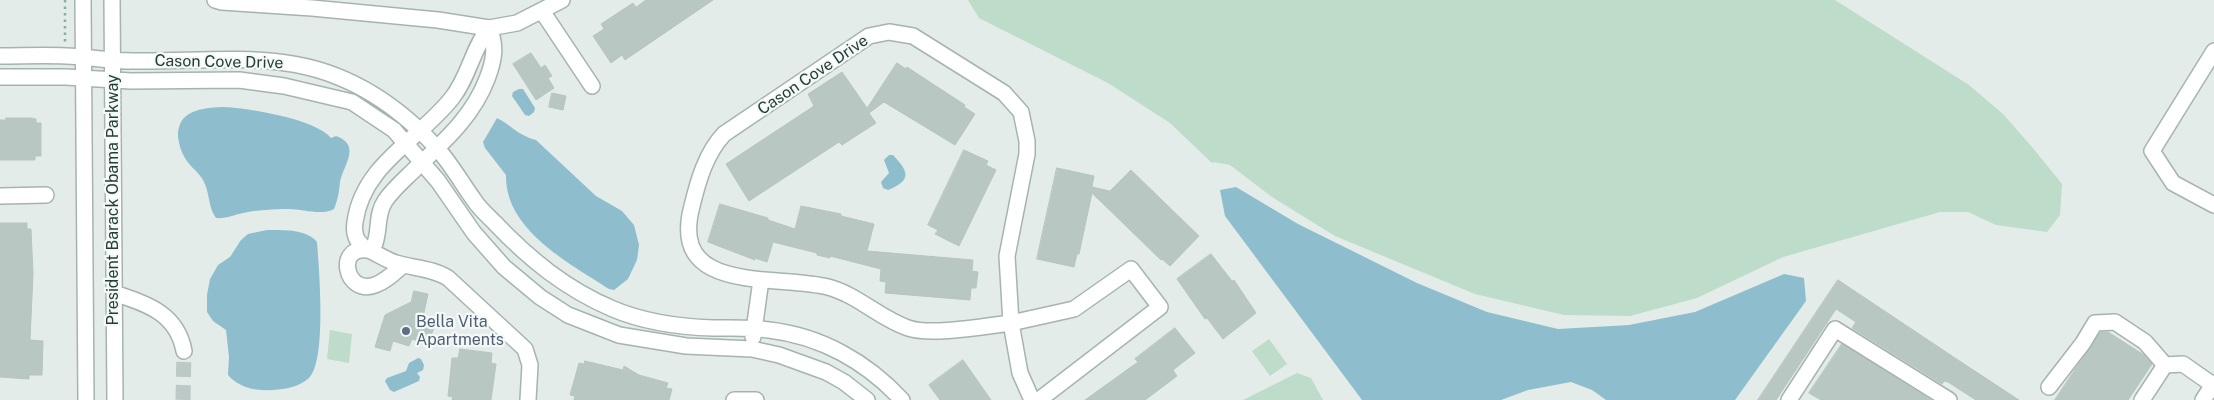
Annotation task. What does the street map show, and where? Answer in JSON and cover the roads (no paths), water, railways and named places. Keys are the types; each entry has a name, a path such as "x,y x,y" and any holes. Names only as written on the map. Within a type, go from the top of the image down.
{"street":[{"name":"President Barack Obama Parkway","path":"83,0 86,400"},
{"name":"President Barack Obama Parkway","path":"112,0 115,400"},
{"path":"215,0 428,19 489,28 517,23 562,0"},
{"path":"542,11 592,86"},
{"path":"489,28 480,38 466,76 451,99 370,180 359,204 355,234 362,246 382,258 444,275 520,342 529,357 528,400"},
{"path":"402,265 384,281 372,286 358,284 349,276 346,265 350,256 357,251 373,248 377,242 378,214 386,200 460,126 471,111 485,85 495,51 494,40 489,28"},
{"name":"Cason Cove Drive","path":"1032,400 1020,373 1010,323 1007,256 1027,154 1027,141 1021,112 1004,93 913,36 901,33 879,33 869,36 724,134 711,151 690,213 688,233 693,253 712,270 728,275 761,280 814,284 842,291 897,323 914,330 943,330 1010,323 1074,309 1132,269 1160,307 1039,400"},
{"path":"2214,51 2152,151 2174,183 2214,205"},
{"name":"Cason Cove Drive","path":"0,56 112,60 239,60 286,63 318,70 347,80 397,109 437,148 474,201 526,255 584,295 615,310 666,324 710,328 753,328 801,336 831,347 872,372 902,400"},
{"name":"Cason Cove Drive","path":"0,77 66,77 113,80 239,80 284,86 352,102 394,130 406,143 438,181 474,233 504,267 540,297 568,314 620,335 660,343 752,349 789,358 826,372 844,382 867,400"},
{"path":"0,196 46,195"},
{"path":"752,349 753,328 761,280"},
{"path":"114,293 145,304 165,316 178,332 184,351"},
{"path":"2048,387 2083,343 2095,323 2115,322 2145,342 2165,365"},
{"path":"1789,400 1835,329 1944,399"},
{"path":"2165,365 2183,364 2213,384 2203,400"},
{"path":"2142,400 2165,365"},
{"path":"734,400 756,400"}],"water":[{"path":"523,89 535,108 534,112 529,116 525,115 512,96 513,92"},
{"path":"223,107 264,112 297,120 323,131 331,138 336,136 344,140 348,145 349,156 340,182 334,209 323,212 289,209 266,210 216,218 204,182 184,156 178,137 182,121 192,112 207,108"},
{"path":"497,118 525,136 536,140 596,196 622,211 634,225 639,245 637,260 628,279 614,290 609,289 558,256 527,228 516,212 508,195 506,175 485,148 483,142"},
{"path":"889,155 893,155 905,170 905,179 888,190 883,188 881,182 889,173 884,160"},
{"path":"1236,187 1298,224 1417,283 1487,312 1558,329 1629,325 1695,312 1784,274 1804,278 1806,301 1735,400 1606,400 1592,390 1571,382 1528,390 1501,400 1362,400 1225,216 1220,190"},
{"path":"267,230 301,232 317,242 320,334 315,368 309,378 301,384 292,387 267,390 243,386 228,375 229,357 226,330 213,321 207,312 207,295 210,279 218,265 230,257 241,240 248,234"},
{"path":"418,358 421,359 424,365 423,370 417,373 420,377 419,381 394,392 390,390 385,381 387,378 406,371 409,363"}],"tunnel":[{"path":"183,400 184,351"}],"place":[{"name":"Bella Vita Apartments","path":"406,331"}]}
